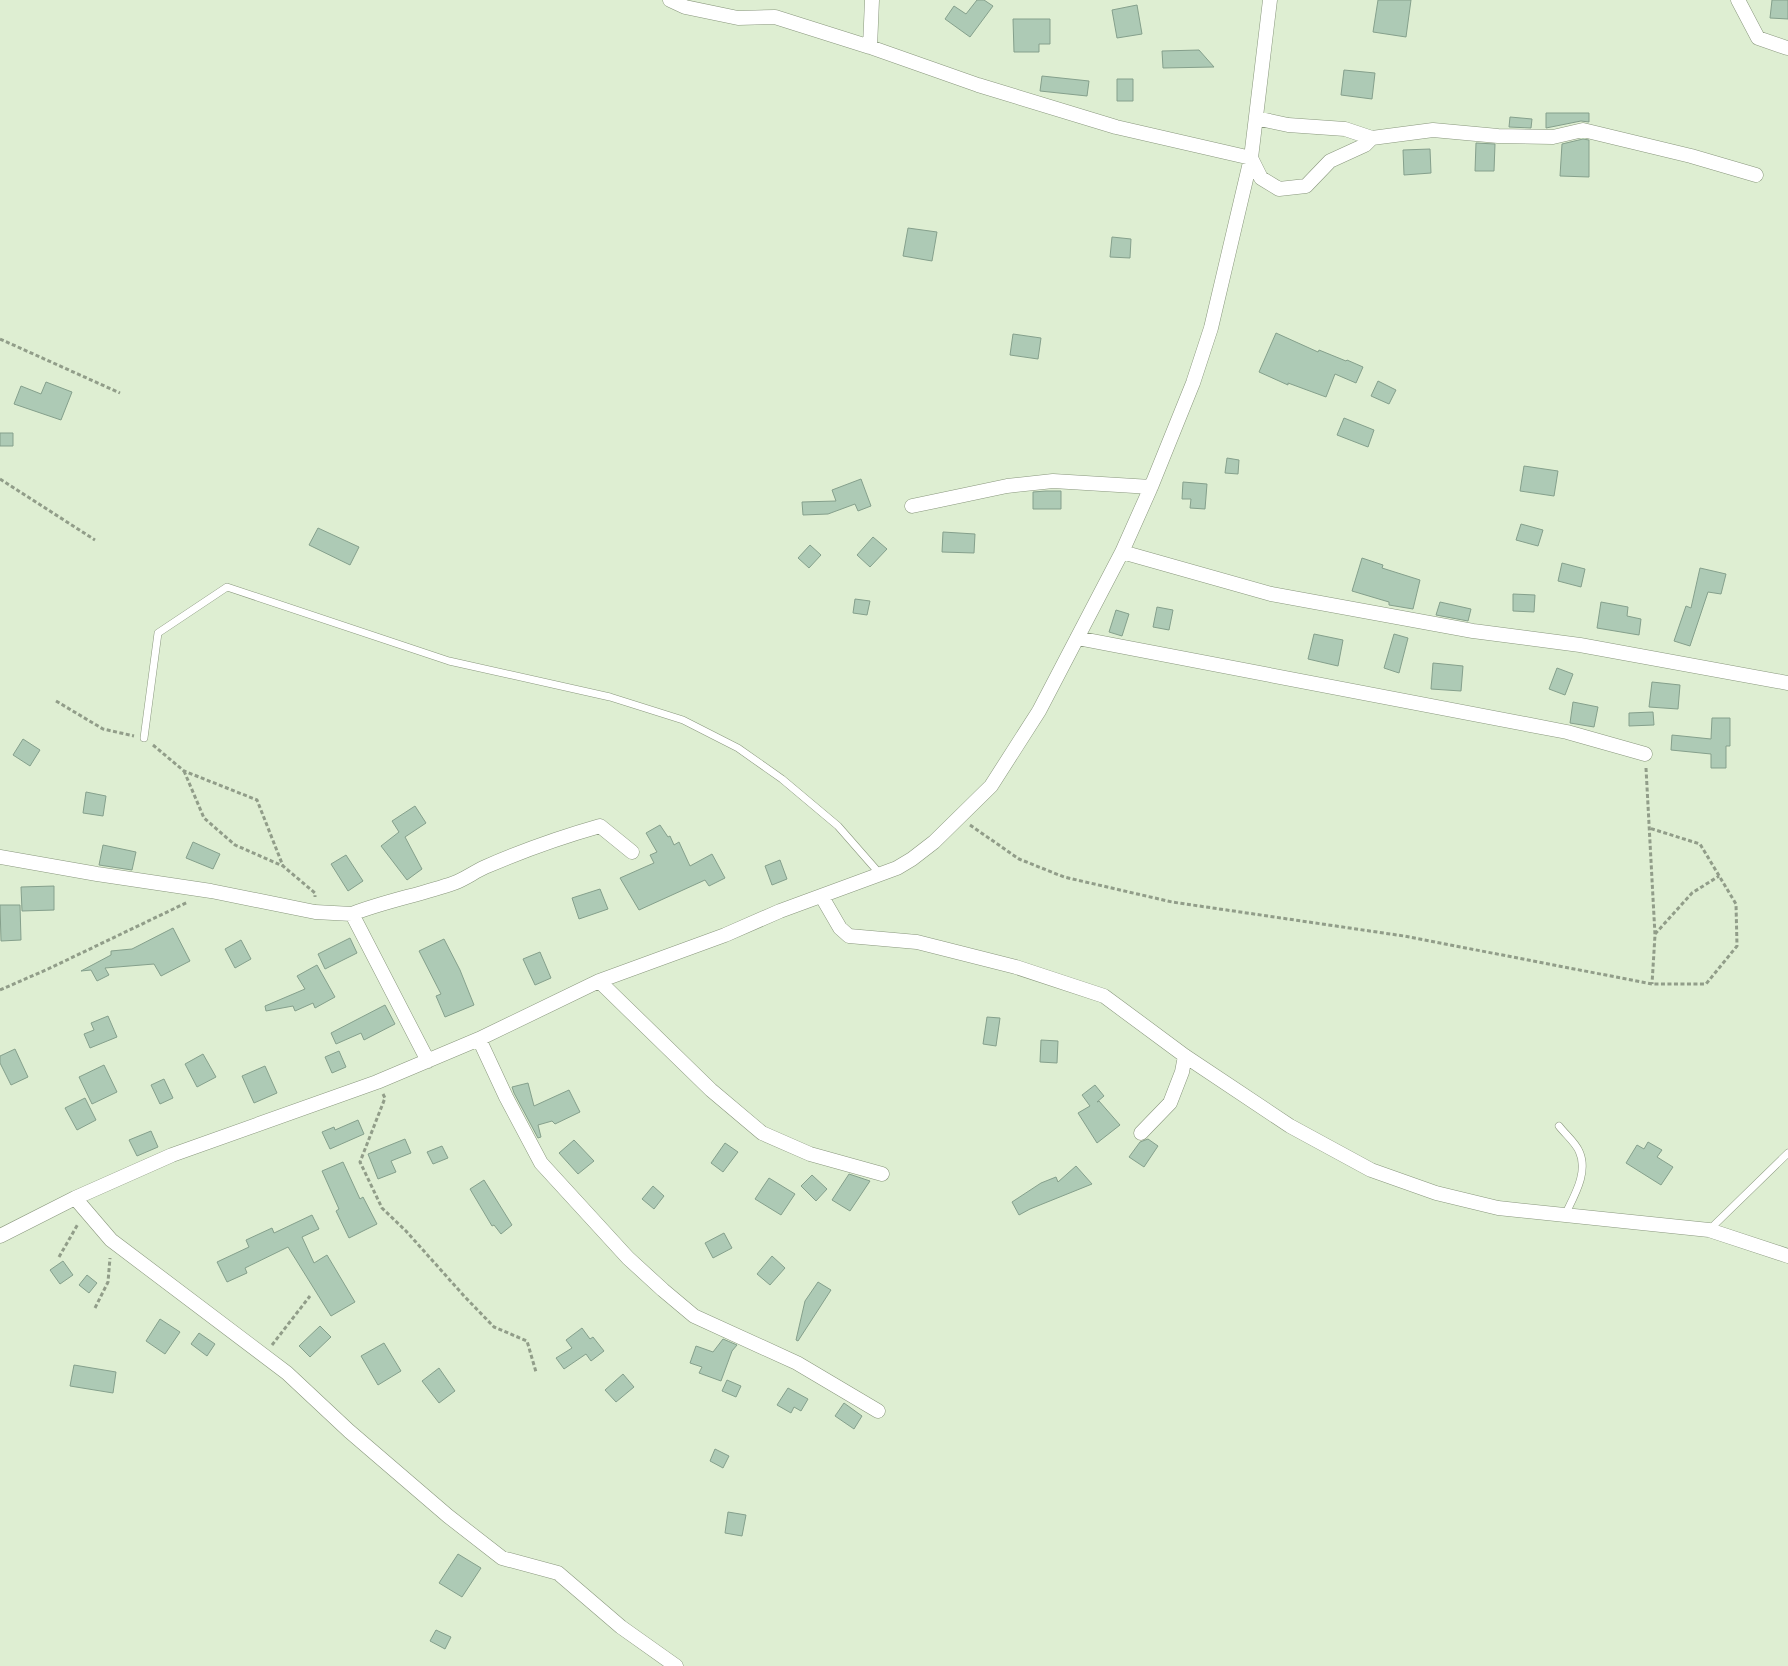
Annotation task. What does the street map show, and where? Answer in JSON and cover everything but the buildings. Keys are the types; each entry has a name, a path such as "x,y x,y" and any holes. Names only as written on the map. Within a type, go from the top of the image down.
{"street":[{"path":"670,0 685,7 738,18 774,17 870,47 978,85 1116,128 1251,158"},
{"path":"870,47 872,0"},
{"path":"0,1236 75,1198 172,1155 377,1082 480,1039 599,981 725,935 780,911 880,874 912,860 960,817 991,786 1039,711 1122,552 1151,487 1193,383 1211,328 1251,158 1270,0"},
{"path":"1738,0 1758,38 1787,48"},
{"path":"1256,118 1288,125 1345,129 1372,138 1433,130 1498,136 1553,138 1583,130 1691,156 1756,175"},
{"path":"1251,158 1261,178 1279,189 1306,186 1330,161 1365,145 1372,138"},
{"path":"912,506 1007,486 1054,481 1151,487"},
{"path":"1122,552 1271,594 1473,631 1580,644 1788,684"},
{"path":"1077,638 1567,732 1646,754"},
{"path":"0,857 211,891 315,912 352,914 378,904 456,883 483,868 564,836 600,826 632,852"},
{"path":"822,897 840,928 849,936 917,942 1016,967 1104,996 1185,1056 1290,1126 1371,1170 1436,1193 1498,1208 1709,1230 1788,1256"},
{"path":"352,914 428,1061"},
{"path":"599,981 711,1090 762,1133 810,1154 882,1174"},
{"path":"480,1039 506,1097 541,1163 622,1252 656,1284 694,1316 797,1363 878,1411"},
{"path":"1141,1132 1170,1103 1182,1072 1185,1056"},
{"path":"75,1198 111,1240 287,1373 448,1516 502,1558 558,1573 621,1627 676,1666"}],"lane":[{"path":"144,738 158,633 227,587 449,661 610,697 683,720 738,748 782,779 838,826 880,874"},
{"path":"1559,1126 1579,1150 1583,1164 1579,1188 1565,1215"},
{"path":"1709,1230 1788,1153"}],"path":[{"path":"0,339 120,393"},
{"path":"0,479 95,540"},
{"path":"56,700 103,729 144,738 184,771 257,800 283,866"},
{"path":"1646,754 1655,934 1652,984"},
{"path":"184,771 204,818 235,845 283,866 315,893 315,912"},
{"path":"960,817 1019,860 1064,877 1172,902 1404,936 1652,984 1706,984 1737,946 1736,904 1700,844 1650,828"},
{"path":"1655,934 1692,893 1719,876"},
{"path":"0,990 211,891"},
{"path":"377,1082 385,1098 360,1162 382,1208 406,1231 494,1327 528,1341 536,1372"},
{"path":"59,1257 86,1210"},
{"path":"95,1308 108,1282 111,1240"},
{"path":"264,1356 310,1296"}]}
